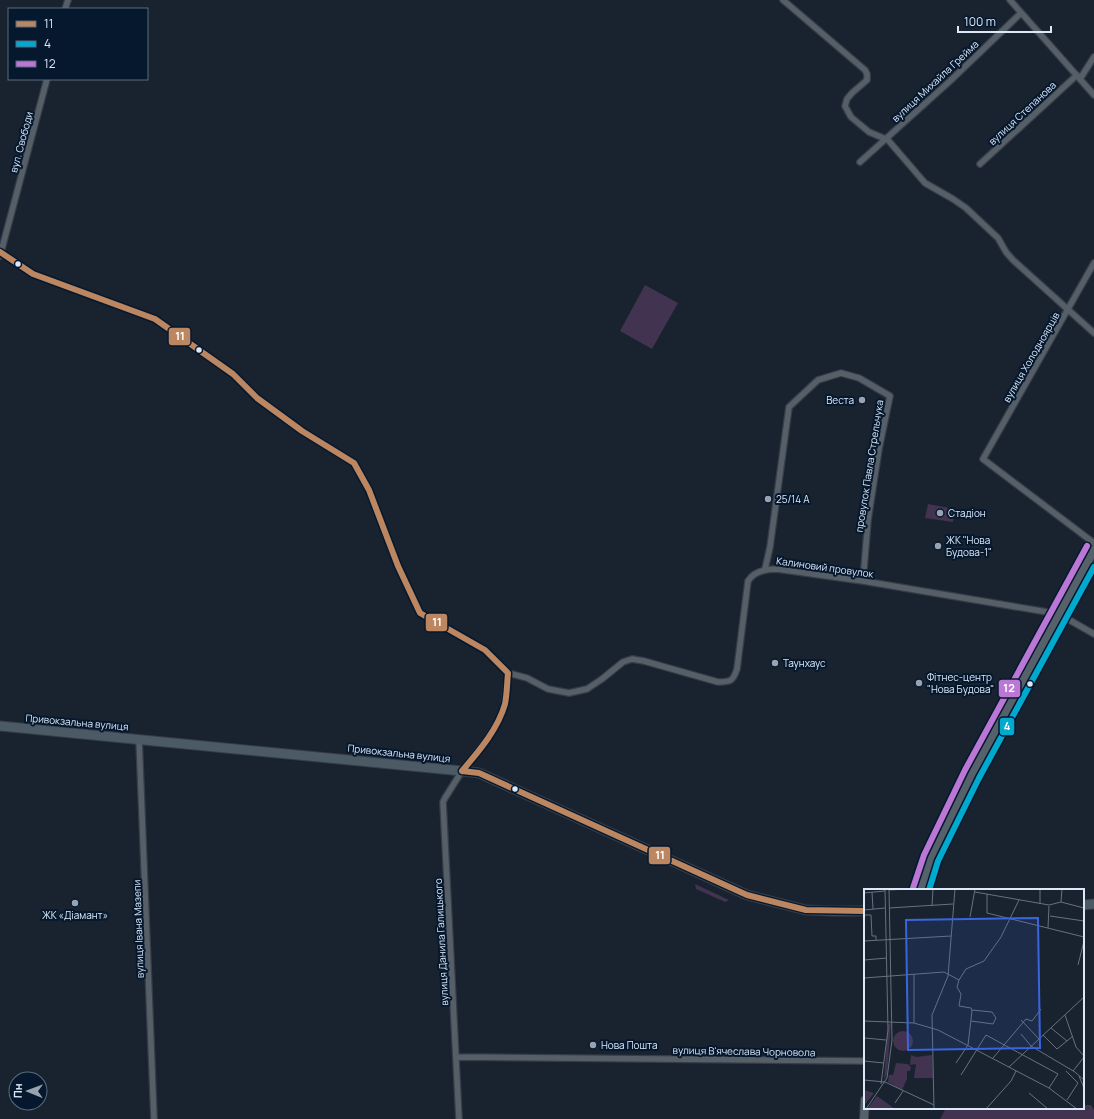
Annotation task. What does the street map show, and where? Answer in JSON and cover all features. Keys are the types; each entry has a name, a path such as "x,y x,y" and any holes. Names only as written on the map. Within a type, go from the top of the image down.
{"main road":[{"path":"921,889 931,858 972,774 1094,550"},
{"name":"Привокзальна вулиця","path":"0,726 480,773 747,895 806,910 864,911"},
{"path":"1084,905 1094,904"},
{"path":"864,1119 865,1109"}],"street":[{"path":"783,0 864,68 868,74 867,80 847,99 845,106 851,117 872,134 886,138 925,182 966,208 998,238 1006,252 1013,260 1094,333"},
{"path":"1010,0 1094,95"},
{"name":"вулиця Михайла Грейма","path":"860,162 950,81 1022,13"},
{"name":"вулиця Степанова","path":"980,164 1078,77 1094,57"},
{"name":"вул. Свободи","path":"0,254 47,80"},
{"path":"0,254 34,274 155,319 233,374 257,398 302,431 354,463 369,490 398,566 420,613 485,650 508,672"},
{"name":"вулиця Холодноярців","path":"1094,263 983,459 1094,544"},
{"name":"провулок Павла Стрельчука","path":"765,569 770,547 789,407 818,380 841,373 859,378 890,396 879,449 868,520 863,581"},
{"name":"Калиновий провулок","path":"508,672 527,678 548,689 569,693 587,689 623,662 632,659 718,682 728,682 734,677 737,669 748,581 751,576 765,569 777,569 863,581 1059,614 1094,634"},
{"name":"вулиця Данила Галицького","path":"459,1119 443,802 462,771 487,739 500,716 504,706 508,672"},
{"name":"вулиця Івана Мазепи","path":"139,739 154,1119"},
{"name":"вулиця В'ячеслава Чорновола","path":"456,1057 864,1061"}],"shaded area":[{"path":"645,285 678,303 652,349 620,331"},
{"name":"Стадіон","path":"928,504 955,509 953,522 925,518"},
{"path":"695,884 729,900 725,902 696,889"},
{"path":"1084,1105 1091,1105 1094,1110 1094,1119 940,1119 945,1109 1084,1109"}],"transit line":[{"name":"11","path":"0,252 33,274 155,319 233,374 257,398 302,431 354,463 369,490 398,566 420,613 485,650 508,673 505,704 498,722 481,748 462,771"},
{"name":"12","path":"913,888 924,855 965,770 1087,546"},
{"name":"4","path":"929,889 938,861 979,778 1094,567"},
{"name":"11","path":"462,771 479,773 747,895 806,910 864,911"}],"place":[{"name":"Веста","path":"862,400"},
{"name":"25/14 А","path":"768,499"},
{"name":"Стадіон","path":"940,513"},
{"name":"ЖК \"Нова Будова-1\"","path":"938,546"},
{"name":"Таунхаус","path":"775,663"},
{"name":"Фітнес-центр \"Нова Будова\"","path":"919,683"},
{"name":"ЖК «Діамант»","path":"75,903"},
{"name":"Нова Пошта","path":"593,1045"}]}
